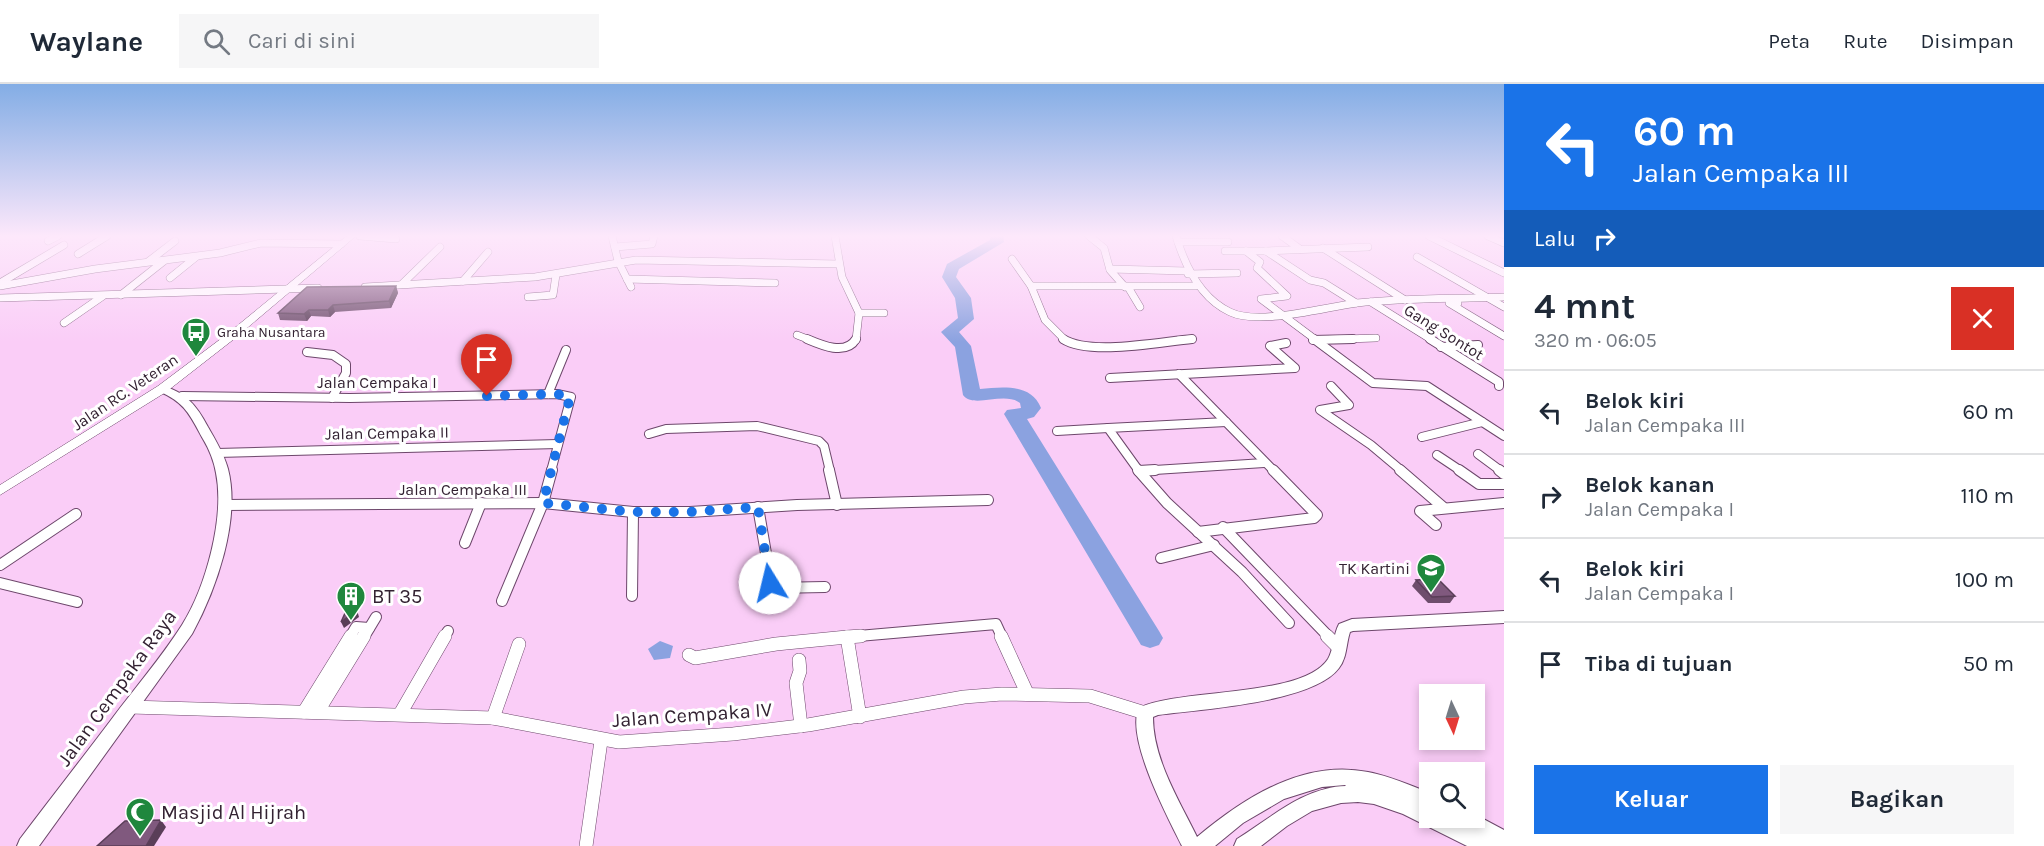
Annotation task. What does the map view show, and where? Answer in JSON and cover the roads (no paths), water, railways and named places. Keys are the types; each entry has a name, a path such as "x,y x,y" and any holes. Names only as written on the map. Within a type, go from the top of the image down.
{"main road":[{"name":"Jalan RC. Veteran","path":"0,491 162,389 309,272"}],"street":[{"path":"1,282 19,272"},
{"path":"1,282 78,272"},
{"path":"121,295 150,272"},
{"path":"170,278 178,272"},
{"path":"402,284 415,272"},
{"path":"463,281 471,272"},
{"path":"358,288 556,275 571,272"},
{"path":"623,272 631,287"},
{"path":"797,335 836,348 848,347 856,341 859,313 841,272"},
{"path":"1021,272 1031,286 1044,318 1055,332 1072,344 1192,339"},
{"path":"1112,272 1127,287 1140,307"},
{"path":"1187,272 1196,286 1232,314 1281,315 1334,309 1356,303 1405,300 1490,299"},
{"path":"1261,272 1287,295 1261,299 1373,383 1423,384 1503,435"},
{"path":"1297,272 1310,280 1325,284 1356,303"},
{"path":"1360,272 1405,300"},
{"path":"1442,272 1504,307"},
{"path":"528,297 553,295 556,275"},
{"path":"627,279 775,283"},
{"path":"1031,286 1196,286"},
{"path":"1,298 103,296 291,287 329,289"},
{"path":"64,323 103,296"},
{"path":"1504,297 1449,304 1504,336"},
{"name":"Gang Sontot","path":"1371,302 1499,382 1499,386"},
{"path":"859,313 884,313"},
{"path":"1313,340 1376,338"},
{"path":"1110,378 1294,368 1270,346 1286,343"},
{"path":"1441,347 1478,345"},
{"path":"548,394 566,350"},
{"path":"307,352 333,354 346,363 346,373 332,398"},
{"path":"1179,374 1317,517 1223,527 1198,532"},
{"path":"1331,386 1349,405 1320,408 1320,410 1371,445 1444,508"},
{"path":"162,389 182,396"},
{"name":"Jalan Cempaka I","path":"182,396 332,398 565,394 571,401 543,503 502,602"},
{"name":"Jalan Cempaka Raya","path":"27,846 187,630 201,607 225,505 223,476 217,453 189,403 182,396"},
{"path":"1422,437 1482,422"},
{"path":"1057,431 1226,423"},
{"path":"649,434 666,429 757,426 819,441 824,446 837,505"},
{"path":"1108,428 1138,471 1289,623"},
{"name":"Jalan Cempaka II","path":"217,453 558,444"},
{"path":"1437,454 1479,484 1504,484"},
{"path":"1478,454 1504,474"},
{"path":"1138,471 1264,463"},
{"name":"Jalan Cempaka III","path":"225,505 543,503 633,512 690,512 758,507 988,500"},
{"path":"465,543 481,503"},
{"path":"1436,525 1419,511 1504,503"},
{"path":"758,507 772,588 825,587"},
{"path":"632,596 633,512"},
{"path":"0,565 76,514"},
{"path":"1223,527 1338,647"},
{"path":"1161,558 1214,546"},
{"path":"0,583 77,602"},
{"path":"318,711 376,617"},
{"path":"1192,846 1161,780 1144,727 1145,713 1155,708 1291,687 1327,669 1344,628 1352,625 1504,617"},
{"path":"689,655 695,658 776,644 996,624 1027,693"},
{"path":"304,712 356,627 369,628"},
{"path":"400,714 447,631"},
{"path":"847,636 860,717"},
{"path":"493,718 519,644"},
{"path":"799,660 800,671 796,683 801,726"},
{"name":"Jalan Cempaka IV","path":"130,707 493,718 601,741 619,742 733,734 801,726 964,697 1027,693 1090,696 1145,713"},
{"path":"586,846 601,741"},
{"path":"1201,846 1218,831 1273,794 1320,779 1347,777 1369,780 1419,798"},
{"path":"1244,846 1307,804 1339,794 1358,792 1383,796 1419,812"},
{"path":"1452,828 1487,846"},
{"path":"1482,828 1504,840"}],"water":[{"path":"660,641 673,646 670,658 654,660 648,649"}],"waterway":[{"path":"951,272 949,277 963,298 966,319 949,332 963,346 972,395 1007,393 1016,394 1029,401 1031,408 1027,413 1014,414 1150,638"}],"place":[{"name":"Graha Nusantara","path":"196,358"},
{"name":"TK Kartini","path":"1431,594"},
{"name":"BT 35","path":"351,622"},
{"name":"Masjid Al Hijrah","path":"140,838"}]}
